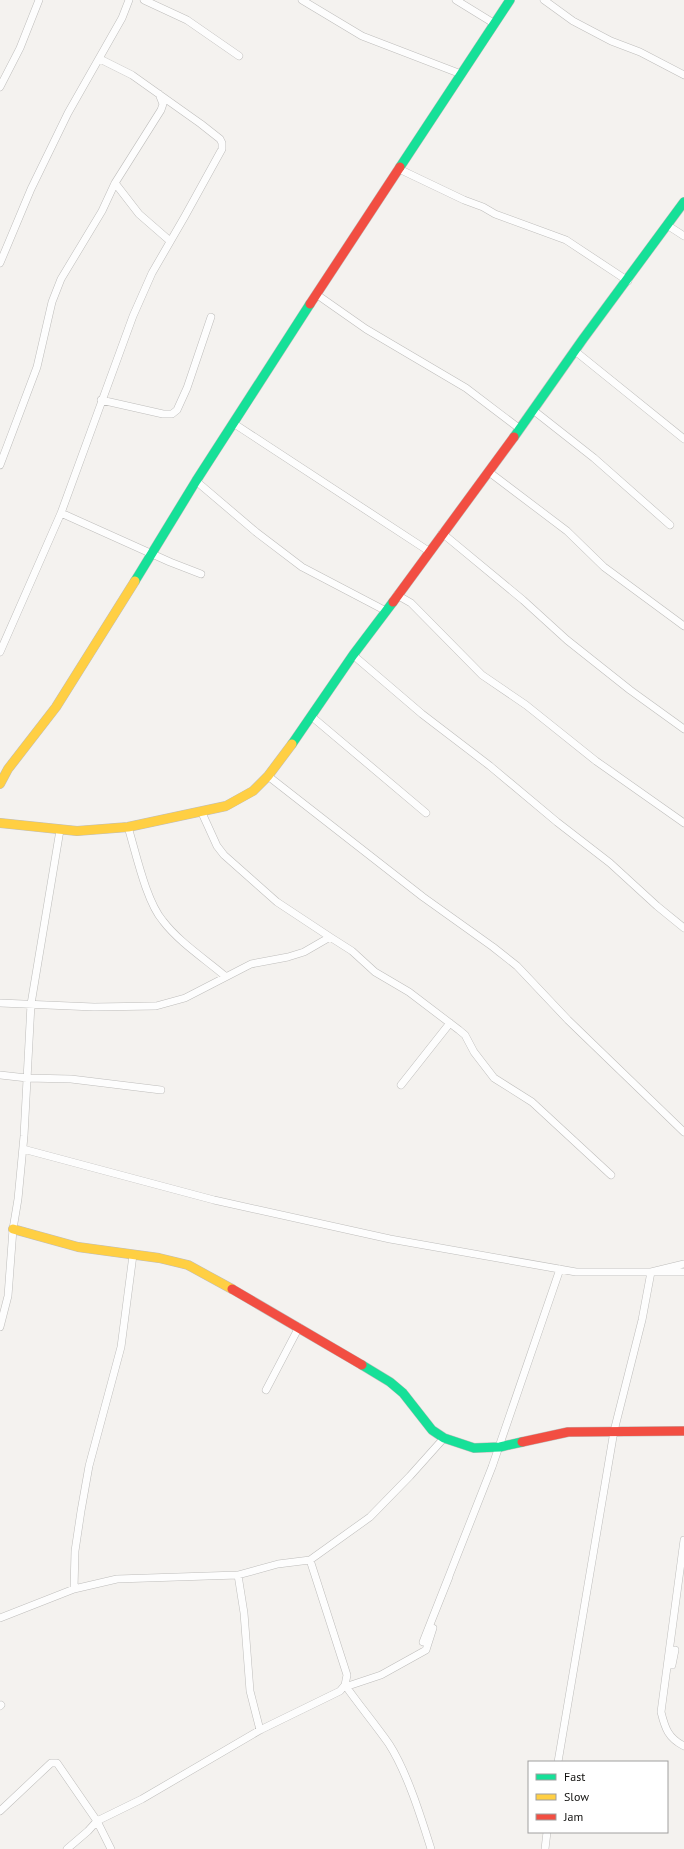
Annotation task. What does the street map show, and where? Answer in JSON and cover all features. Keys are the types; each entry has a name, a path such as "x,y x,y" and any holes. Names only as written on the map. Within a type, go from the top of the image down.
{"street":[{"path":"0,87 20,48 39,0"},
{"path":"0,263 31,189 68,113 100,59 122,18 129,0"},
{"path":"144,0 187,20 239,56"},
{"path":"302,0 362,36 461,74"},
{"path":"456,0 495,24"},
{"path":"0,784 8,769 69,688 151,553 233,423 316,294 510,0"},
{"path":"544,0 573,21 611,41 640,52 684,75"},
{"path":"0,652 61,513 101,400 133,316 152,273 186,216 222,149 222,143 213,132 132,75 100,59"},
{"path":"0,465 37,366 52,302 59,284 102,211 115,183 161,110 163,104 159,94"},
{"path":"399,170 464,200 483,207 495,214 566,240 628,281"},
{"path":"115,183 139,214 170,241"},
{"path":"0,823 60,830 94,831 128,827 226,806 253,791 268,776 353,655 430,552 442,533 489,472 684,202"},
{"path":"667,225 684,236"},
{"path":"316,294 366,329 466,388 520,429"},
{"path":"101,400 163,414 172,414 177,410 187,388 211,317"},
{"path":"575,351 684,439"},
{"path":"533,410 594,458 670,525"},
{"path":"233,423 430,552"},
{"path":"489,472 567,531 604,567 684,626"},
{"path":"196,481 256,532 302,567 386,611"},
{"path":"61,513 201,574"},
{"path":"442,533 523,600 567,640 630,690 684,729"},
{"path":"397,595 411,603 482,674 526,705 596,761 684,823"},
{"path":"353,655 422,714 490,766 557,822 610,863 657,906 684,928"},
{"path":"311,716 426,813"},
{"path":"268,776 417,892 493,947 516,966 568,1020 684,1132"},
{"path":"202,812 217,846 224,855 277,902 352,951 375,972 409,992 450,1022 464,1035 474,1052 494,1078 532,1102 611,1175"},
{"path":"128,827 151,903 162,921 176,935 225,976"},
{"path":"0,1327 8,1296 13,1230 23,1149 31,1004 60,830"},
{"path":"0,1003 94,1007 156,1006 185,998 225,976 251,964 288,957 304,952 330,937"},
{"path":"401,1085 450,1022"},
{"path":"0,1075 27,1078 71,1079 161,1090"},
{"path":"23,1149 214,1200 390,1239 576,1272 684,1272"},
{"path":"13,1230 78,1247 159,1258 188,1265 390,1382 403,1393 432,1430 444,1438 474,1448 500,1447 568,1432 684,1430"},
{"path":"74,1589 75,1551 81,1511 89,1466 121,1347 133,1255"},
{"path":"558,1761 614,1431 642,1320 651,1272 684,1264"},
{"path":"423,1642 500,1447 560,1269"},
{"path":"266,1390 299,1328"},
{"path":"0,1618 74,1589 117,1579 238,1575 278,1564 310,1560 370,1517 444,1438"},
{"path":"684,1540 661,1712 665,1730 678,1743 684,1746"},
{"path":"310,1560 346,1675 345,1686 389,1745 418,1809 430,1849"},
{"path":"238,1575 244,1613 250,1691 260,1730"},
{"path":"423,1642 449,1577"},
{"path":"67,1849 98,1821 142,1799 260,1730 340,1691 345,1686 381,1675 426,1650 443,1596 423,1642"},
{"path":"661,1712 675,1650"},
{"path":"0,1811 51,1763 57,1763 98,1821 111,1849"},
{"path":"544,1849 547,1833"}],"traffic: fast":[{"path":"400,167 510,0"},
{"path":"514,437 583,339 684,202"},
{"path":"135,581 196,481 310,304"},
{"path":"292,744 353,655 393,602"},
{"path":"362,1365 390,1382 403,1393 432,1430 444,1438 474,1448 500,1447 522,1442"}],"traffic: slow":[{"path":"0,784 8,769 56,707 135,581"},
{"path":"0,823 77,831 128,827 226,806 253,791 268,776 292,744"},
{"path":"13,1229 78,1247 159,1258 188,1265 232,1289"}],"traffic: jam":[{"path":"310,304 400,167"},
{"path":"393,602 514,437"},
{"path":"232,1289 362,1365"},
{"path":"522,1442 568,1432 684,1431"}]}
